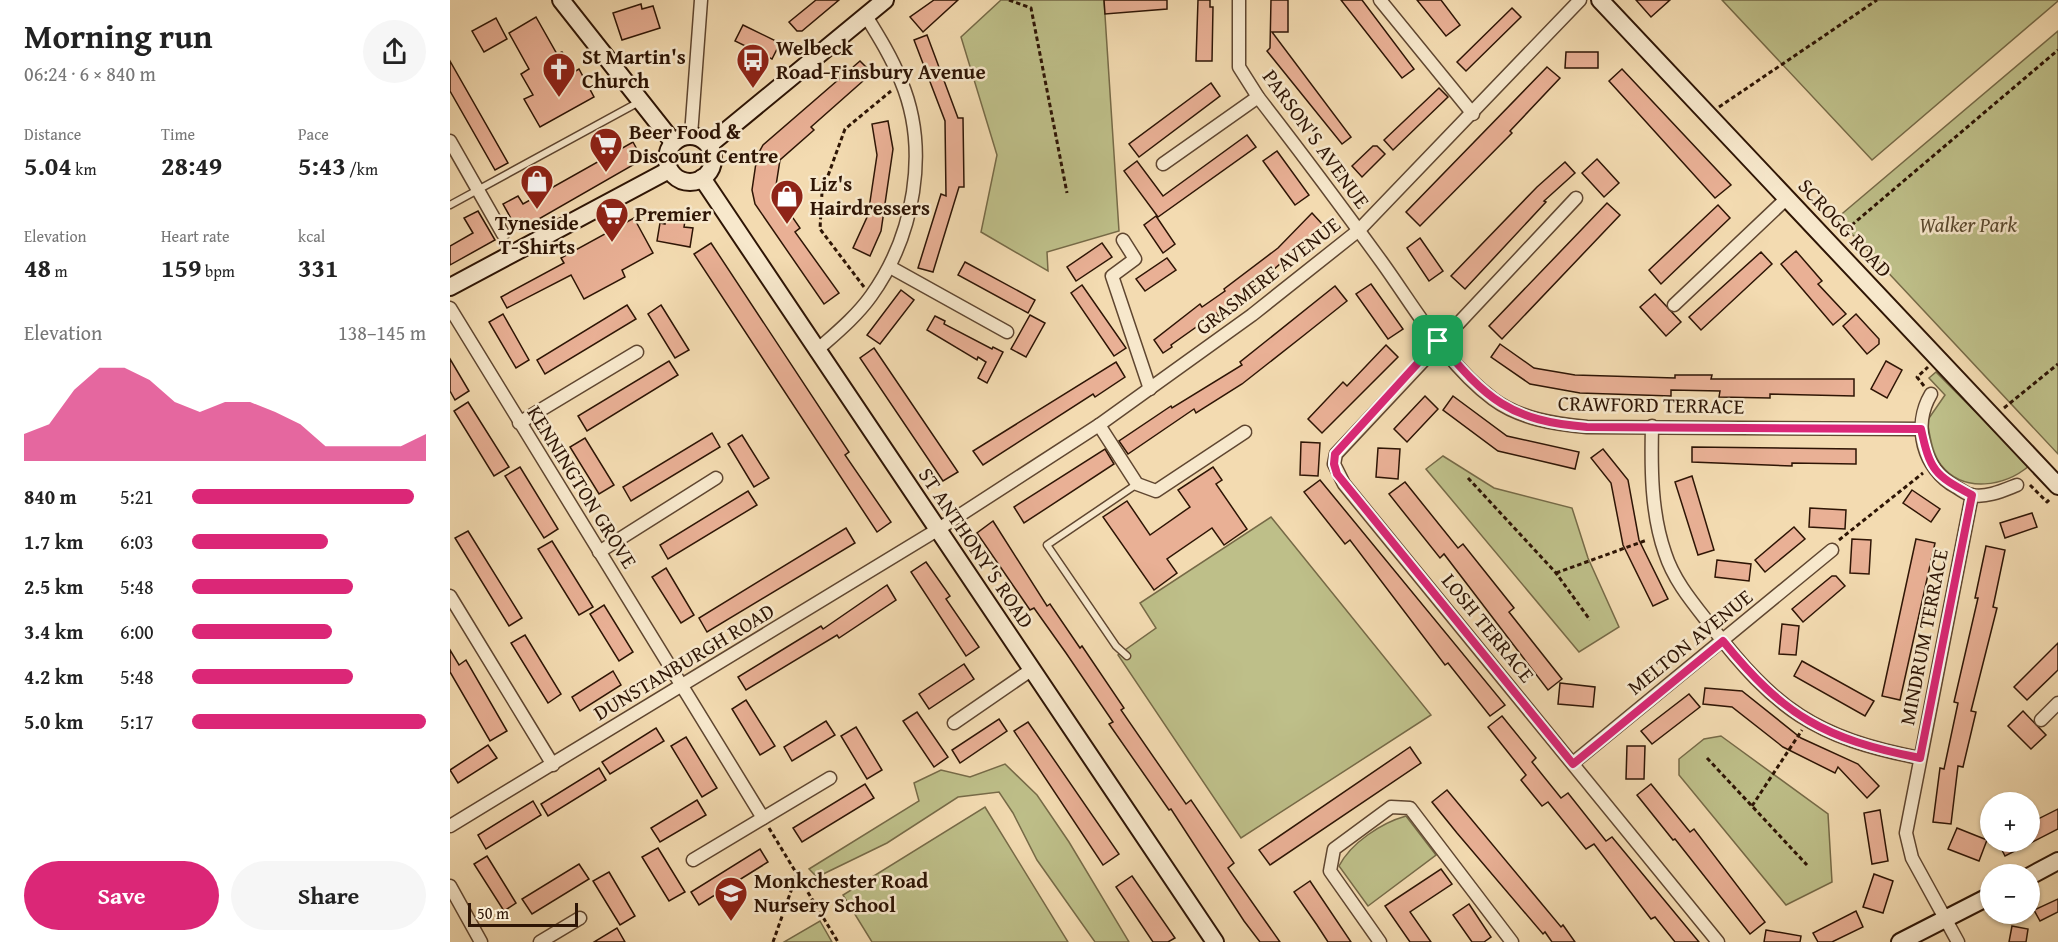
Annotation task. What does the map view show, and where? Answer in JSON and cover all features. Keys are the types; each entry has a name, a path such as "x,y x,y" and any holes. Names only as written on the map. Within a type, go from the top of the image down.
{"street":[{"path":"561,0 673,142"},
{"path":"691,135 701,0"},
{"path":"709,145 885,0"},
{"name":"PARSON'S AVENUE","path":"1239,0 1239,67 1258,97 1359,230"},
{"path":"1380,0 1473,114"},
{"name":"GRASMERE AVENUE","path":"937,530 1099,425 1150,389 1252,315 1359,230 1473,114 1580,0"},
{"name":"SCROGG ROAD","path":"1599,0 2058,486"},
{"path":"816,351 850,321 871,297 890,267 906,224 913,192 915,164 911,117 902,82 866,16"},
{"path":"1163,164 1258,97"},
{"path":"691,135 701,138 709,145 713,160 707,174 702,178 684,181 669,170 666,159 673,142 691,135"},
{"path":"450,141 503,234"},
{"path":"450,287 669,170"},
{"name":"ST ANTHONY'S ROAD","path":"702,178 1215,942"},
{"name":"LOSH TERRACE","path":"1576,198 1438,341 1335,454 1334,464 1337,474 1718,942"},
{"path":"1674,305 1786,199"},
{"name":"CRAWFORD TERRACE","path":"1359,230 1438,341 1473,383 1517,413 1553,424 1921,429"},
{"path":"1123,240 1135,259 1112,276 1150,389"},
{"path":"890,267 1007,332"},
{"name":"KENNINGTON GROVE","path":"450,308 763,818"},
{"path":"519,423 637,352"},
{"path":"1931,394 1924,406 1921,429 1931,466 1946,482 1972,495 1998,493 2018,485"},
{"path":"1099,425 1137,484 1156,490 1245,432"},
{"path":"1652,426 1651,469 1660,535 1665,553 1681,588 1748,672 1778,702 1821,729 1872,749 1920,758"},
{"path":"598,552 716,478"},
{"name":"MINDRUM TERRACE","path":"1958,942 1912,858 1906,833 1972,495"},
{"name":"DUNSTANBURGH ROAD","path":"450,826 937,530"},
{"name":"MELTON AVENUE","path":"1573,764 1832,550"},
{"path":"450,596 553,765"},
{"path":"954,723 1031,670"},
{"path":"2041,720 2058,703"},
{"path":"693,860 830,778"},
{"path":"1380,942 1330,871 1334,849 1390,807 1410,808 1512,942"},
{"path":"2040,871 2058,861"},
{"path":"450,886 481,942"},
{"path":"1900,942 1980,901"},
{"path":"540,942 580,918"}],"lane":[{"path":"450,205 642,101"},
{"path":"1127,656 1116,646 1047,544 1137,484"}],"path":[{"path":"1009,0 1031,8 1067,193"},
{"path":"1707,115 1877,0"},
{"path":"1829,244 2058,50"},
{"path":"871,297 820,229 822,192 845,129 902,82"},
{"path":"1931,394 1917,377 1937,358"},
{"path":"1994,418 2011,401 2058,364"},
{"path":"1832,550 1835,543 1931,466"},
{"path":"1468,478 1556,573 1590,620"},
{"path":"2018,485 2025,480 2047,502 2058,491"},
{"path":"1556,573 1660,535"},
{"path":"1752,806 1808,720"},
{"path":"1707,758 1807,865"},
{"path":"763,818 838,942"},
{"path":"773,942 797,874"}],"green space":[{"path":"1001,0 1104,0 1119,231 1047,252 1048,271 981,232 997,155 961,37"},
{"path":"1722,0 2058,0 2058,1 1872,160"},
{"name":"Walker Park","path":"2058,31 2058,454 1837,218"},
{"path":"1936,372 2029,466 2008,478 1985,484 1961,480 1941,465 1933,450 1927,421 1945,395 1929,378"},
{"path":"1443,456 1494,488 1572,508 1588,558 1619,627 1579,652 1426,469"},
{"path":"1271,517 1431,715 1241,838 1118,655 1156,628 1140,603"},
{"path":"1721,736 1828,814 1832,882 1786,905 1679,775 1679,759 1704,739"},
{"path":"1005,764 1037,795 1069,842 1129,942 1095,942 1037,860 1013,813 999,792 958,797 887,843 817,877 809,869 919,801 914,783 941,770 970,777"},
{"path":"985,807 1068,942 872,942 843,895"},
{"path":"1406,816 1436,855 1368,906 1339,866 1351,849 1368,835"},
{"path":"820,921 832,942 784,942"}],"building":[{"path":"816,0 839,0 802,31 797,31 789,22"},
{"path":"934,0 958,0 923,32 910,17"},
{"path":"1104,0 1167,0 1167,9 1105,14"},
{"path":"1198,0 1210,0 1210,7 1213,7 1212,61 1196,61"},
{"path":"1271,0 1288,0 1288,32 1272,32 1351,137 1342,144 1267,51 1270,48"},
{"path":"1341,0 1362,0 1414,69 1402,78"},
{"path":"1417,0 1441,0 1460,25 1446,36"},
{"path":"1636,0 1670,0 1651,17"},
{"path":"641,4 642,9 653,6 660,28 622,40 613,13"},
{"path":"1512,8 1521,17 1466,71 1457,62"},
{"path":"536,17 557,54 562,52 574,72 579,69 594,97 540,127 524,99 533,95 521,74 529,69 509,33"},
{"path":"496,18 507,39 484,52 472,31"},
{"path":"743,25 780,43 772,59 735,41"},
{"path":"927,35 958,118 963,118 964,187 959,187 933,272 918,268 941,194 946,196 945,121 914,40"},
{"path":"1566,52 1598,52 1598,68 1565,68"},
{"path":"450,61 508,163 495,170 450,91"},
{"path":"860,61 872,73 811,127 814,130 780,160 775,192 800,228 795,232 839,293 824,304 755,204 752,190 757,156 763,145"},
{"path":"1547,67 1560,78 1510,131 1512,133 1420,226 1406,212"},
{"path":"1622,69 1731,185 1715,198 1609,81"},
{"path":"1211,83 1220,96 1139,157 1129,144"},
{"path":"1439,88 1448,97 1393,150 1384,140"},
{"path":"888,121 893,149 881,231 870,256 853,248 868,215 877,155 872,124"},
{"path":"1247,135 1256,147 1158,217 1124,171 1137,161 1163,196"},
{"path":"633,142 640,155 631,160 633,165 518,231 503,204 518,196 523,204"},
{"path":"1373,146 1377,146 1385,154 1362,177 1352,166"},
{"path":"1277,151 1309,195 1295,205 1263,161"},
{"path":"1597,159 1619,183 1604,197 1582,173"},
{"path":"1565,162 1575,173 1544,201 1546,202 1465,289 1451,276 1537,187"},
{"path":"1607,203 1620,215 1502,339 1489,326"},
{"path":"1718,205 1730,218 1661,284 1649,270"},
{"path":"478,211 495,240 450,265 450,246 473,233 464,218"},
{"path":"1312,213 1323,225 1299,248 1218,316 1216,313 1163,353 1154,340 1200,304 1202,307 1225,291 1224,289 1278,248"},
{"path":"1156,216 1175,244 1163,253 1144,225"},
{"path":"634,218 653,253 622,270 625,277 584,299 571,275 507,308 501,297 564,263 561,258"},
{"path":"666,218 685,221 684,227 693,228 690,247 657,241 660,223 665,224"},
{"path":"1420,238 1443,271 1429,281 1407,248"},
{"path":"711,243 849,452 845,455 891,522 877,532 694,254"},
{"path":"1102,243 1112,257 1076,281 1067,267"},
{"path":"1796,251 1822,281 1818,284 1846,314 1833,325 1781,264"},
{"path":"1761,252 1772,264 1701,330 1689,317"},
{"path":"1167,258 1176,270 1145,291 1136,279"},
{"path":"965,262 1035,300 1028,313 958,275"},
{"path":"1371,284 1403,329 1388,339 1356,294"},
{"path":"1082,285 1126,348 1114,356 1071,293"},
{"path":"1335,286 1347,301 1242,384 1196,413 1194,409 1128,454 1119,441 1171,406 1172,408 1242,365 1240,362"},
{"path":"901,290 914,300 880,344 867,335"},
{"path":"1655,294 1681,322 1666,336 1640,307"},
{"path":"627,305 636,319 545,374 537,360"},
{"path":"661,305 689,350 675,358 648,314"},
{"path":"503,314 529,360 516,368 489,322"},
{"path":"1856,314 1879,339 1879,344 1867,354 1843,326"},
{"path":"1030,315 1045,323 1026,357 1011,349"},
{"path":"935,316 945,321 944,324 992,349 993,347 1003,352 987,383 978,378 986,362 978,357 977,360 927,330"},
{"path":"1500,344 1534,368 1575,375 1675,378 1675,375 1712,375 1711,379 1854,379 1854,396 1770,394 1770,398 1719,397 1720,391 1671,390 1671,396 1580,393 1530,384 1491,357"},
{"path":"1386,345 1398,357 1322,433 1308,419 1343,382 1347,386"},
{"path":"874,348 958,472 943,481 860,358"},
{"path":"450,359 469,391 455,400 450,391"},
{"path":"669,361 678,375 587,431 578,416"},
{"path":"1886,361 1902,370 1887,398 1871,389"},
{"path":"1116,362 1125,377 1095,397 1093,394 983,465 973,451"},
{"path":"1425,396 1438,409 1407,442 1394,429"},
{"path":"1453,396 1507,436 1579,452 1575,469 1498,451 1443,410"},
{"path":"468,402 509,467 494,476 454,411"},
{"path":"712,433 720,447 631,501 623,487"},
{"path":"742,435 769,478 754,487 728,444"},
{"path":"585,438 614,485 599,494 570,447"},
{"path":"1301,442 1320,443 1318,476 1300,475"},
{"path":"1692,447 1856,449 1856,464 1792,463 1792,466 1692,462"},
{"path":"1378,448 1400,449 1398,479 1376,477"},
{"path":"1105,449 1114,464 1024,523 1014,507"},
{"path":"1603,449 1628,480 1639,540 1668,599 1653,606 1623,545 1611,483 1591,458"},
{"path":"520,467 558,529 544,538 505,476"},
{"path":"1213,467 1222,480 1216,484 1247,529 1224,545 1212,528 1167,559 1177,573 1154,590 1103,517 1127,501 1150,535 1190,507 1178,490"},
{"path":"1692,476 1714,550 1698,555 1675,482"},
{"path":"1320,480 1505,705 1490,716 1448,663 1445,665 1350,540 1345,544 1304,492"},
{"path":"1405,482 1458,548 1463,544 1514,608 1509,612 1562,679 1548,690 1444,554 1440,558 1389,494"},
{"path":"1912,490 1940,509 1931,522 1903,503"},
{"path":"748,491 757,505 668,559 660,545"},
{"path":"1810,508 1846,510 1845,529 1809,527"},
{"path":"2032,513 2037,527 2005,538 2000,523"},
{"path":"993,521 1047,606 1050,604 1080,648 1082,646 1124,708 1121,710 1186,804 1191,800 1234,863 1228,868 1280,942 1260,942 1244,921 1171,809 1169,810 1109,724 1113,722 1066,653 1034,608 1030,610 977,533"},
{"path":"1794,527 1805,539 1765,572 1755,560"},
{"path":"846,528 855,543 707,632 699,618"},
{"path":"468,531 522,618 509,626 455,538"},
{"path":"1852,539 1871,540 1869,574 1850,573"},
{"path":"1916,539 1935,543 1900,700 1882,696"},
{"path":"552,541 593,607 579,615 538,549"},
{"path":"1986,546 2005,550 1993,607 1997,608 1971,711 1976,712 1963,767 1958,766 1951,824 1933,822 1940,768 1944,769 1958,703 1954,702 1978,598 1975,598"},
{"path":"1717,560 1751,564 1749,581 1715,577"},
{"path":"926,562 950,596 946,599 979,647 966,656 911,572"},
{"path":"666,568 694,615 681,623 652,577"},
{"path":"1832,576 1836,576 1845,586 1803,622 1792,609"},
{"path":"887,585 896,600 839,638 837,635 746,690 738,677 821,626 823,629"},
{"path":"604,605 633,652 619,661 590,614"},
{"path":"1782,624 1799,626 1796,655 1779,654"},
{"path":"525,635 561,694 548,703 511,643"},
{"path":"2058,643 2058,670 2027,700 2014,687"},
{"path":"450,650 459,665 466,660 507,731 490,741 450,672"},
{"path":"1802,661 1874,701 1865,716 1794,676"},
{"path":"964,664 974,679 929,709 919,694"},
{"path":"613,671 621,685 580,711 572,697"},
{"path":"1560,683 1595,687 1593,707 1558,704"},
{"path":"1705,688 1742,691 1801,738 1858,764 1879,786 1867,798 1838,767 1835,773 1783,747 1732,707 1703,704"},
{"path":"1689,694 1700,707 1652,744 1641,731"},
{"path":"746,700 775,746 760,755 732,709"},
{"path":"2023,711 2046,735 2031,749 2008,726"},
{"path":"917,712 948,757 934,767 903,721"},
{"path":"1502,716 1536,758 1532,762 1561,798 1568,793 1606,841 1612,837 1699,942 1675,942 1655,917 1651,919 1594,844 1586,849 1548,802 1542,806 1521,780 1526,775 1488,727"},
{"path":"999,719 1007,731 960,763 952,750"},
{"path":"826,721 835,735 792,761 784,747"},
{"path":"1028,722 1119,854 1103,865 1014,731"},
{"path":"856,727 882,770 867,779 841,736"},
{"path":"656,728 664,741 610,774 602,762"},
{"path":"686,737 717,788 702,797 671,746"},
{"path":"488,745 497,758 458,783 450,770"},
{"path":"1627,746 1645,746 1644,779 1626,779"},
{"path":"1410,747 1421,763 1270,865 1259,850"},
{"path":"599,768 606,780 548,816 541,804"},
{"path":"865,784 874,798 802,842 793,828"},
{"path":"1651,784 1690,832 1694,829 1765,922 1750,934 1637,795"},
{"path":"1447,790 1575,942 1552,942 1545,932 1543,934 1457,833 1432,802"},
{"path":"697,800 706,815 660,842 651,828"},
{"path":"533,801 541,815 486,849 478,835"},
{"path":"2058,809 2058,829 2040,838 2040,818"},
{"path":"1880,810 1888,861 1872,864 1864,813"},
{"path":"1957,828 1980,837 1980,852 1982,852 1979,861 1948,849"},
{"path":"658,848 685,892 669,901 642,857"},
{"path":"760,849 768,862 699,905 691,892"},
{"path":"487,856 516,903 504,911 474,864"},
{"path":"579,864 589,879 532,914 522,899"},
{"path":"1441,869 1452,884 1410,912 1431,942 1410,942 1385,906"},
{"path":"609,872 635,916 620,925 593,881"},
{"path":"1874,874 1893,881 1883,913 1863,907"},
{"path":"1132,876 1175,938 1168,942 1153,942 1116,887"},
{"path":"1310,881 1351,942 1328,942 1294,892"},
{"path":"2058,899 2058,912 2040,921 2040,907"},
{"path":"1469,904 1491,937 1484,942 1472,942 1453,915"},
{"path":"1856,911 1863,927 1832,942 1818,942 1813,933"},
{"path":"2012,926 2028,929 2026,942 2009,942"},
{"path":"617,928 625,942 594,942"},
{"path":"1766,930 1801,936 1800,942 1764,942"}],"place":[{"name":"Welbeck Road-Finsbury Avenue","path":"753,89"},
{"name":"St Martin's Church","path":"559,98"},
{"name":"Beer Food & Discount Centre","path":"606,173"},
{"name":"Tyneside T-Shirts","path":"537,210"},
{"name":"Liz's Hairdressers","path":"787,225"},
{"name":"Premier","path":"612,243"},
{"name":"Monkchester Road Nursery School","path":"731,922"}],"route":[{"path":"1438,341 1473,383 1495,400 1517,413 1553,424 1587,427 1921,429 1931,466 1946,482 1972,495 1920,758 1872,749 1821,729 1778,702 1748,672 1723,641 1573,764 1337,474 1334,464 1335,454 1438,341"}]}
